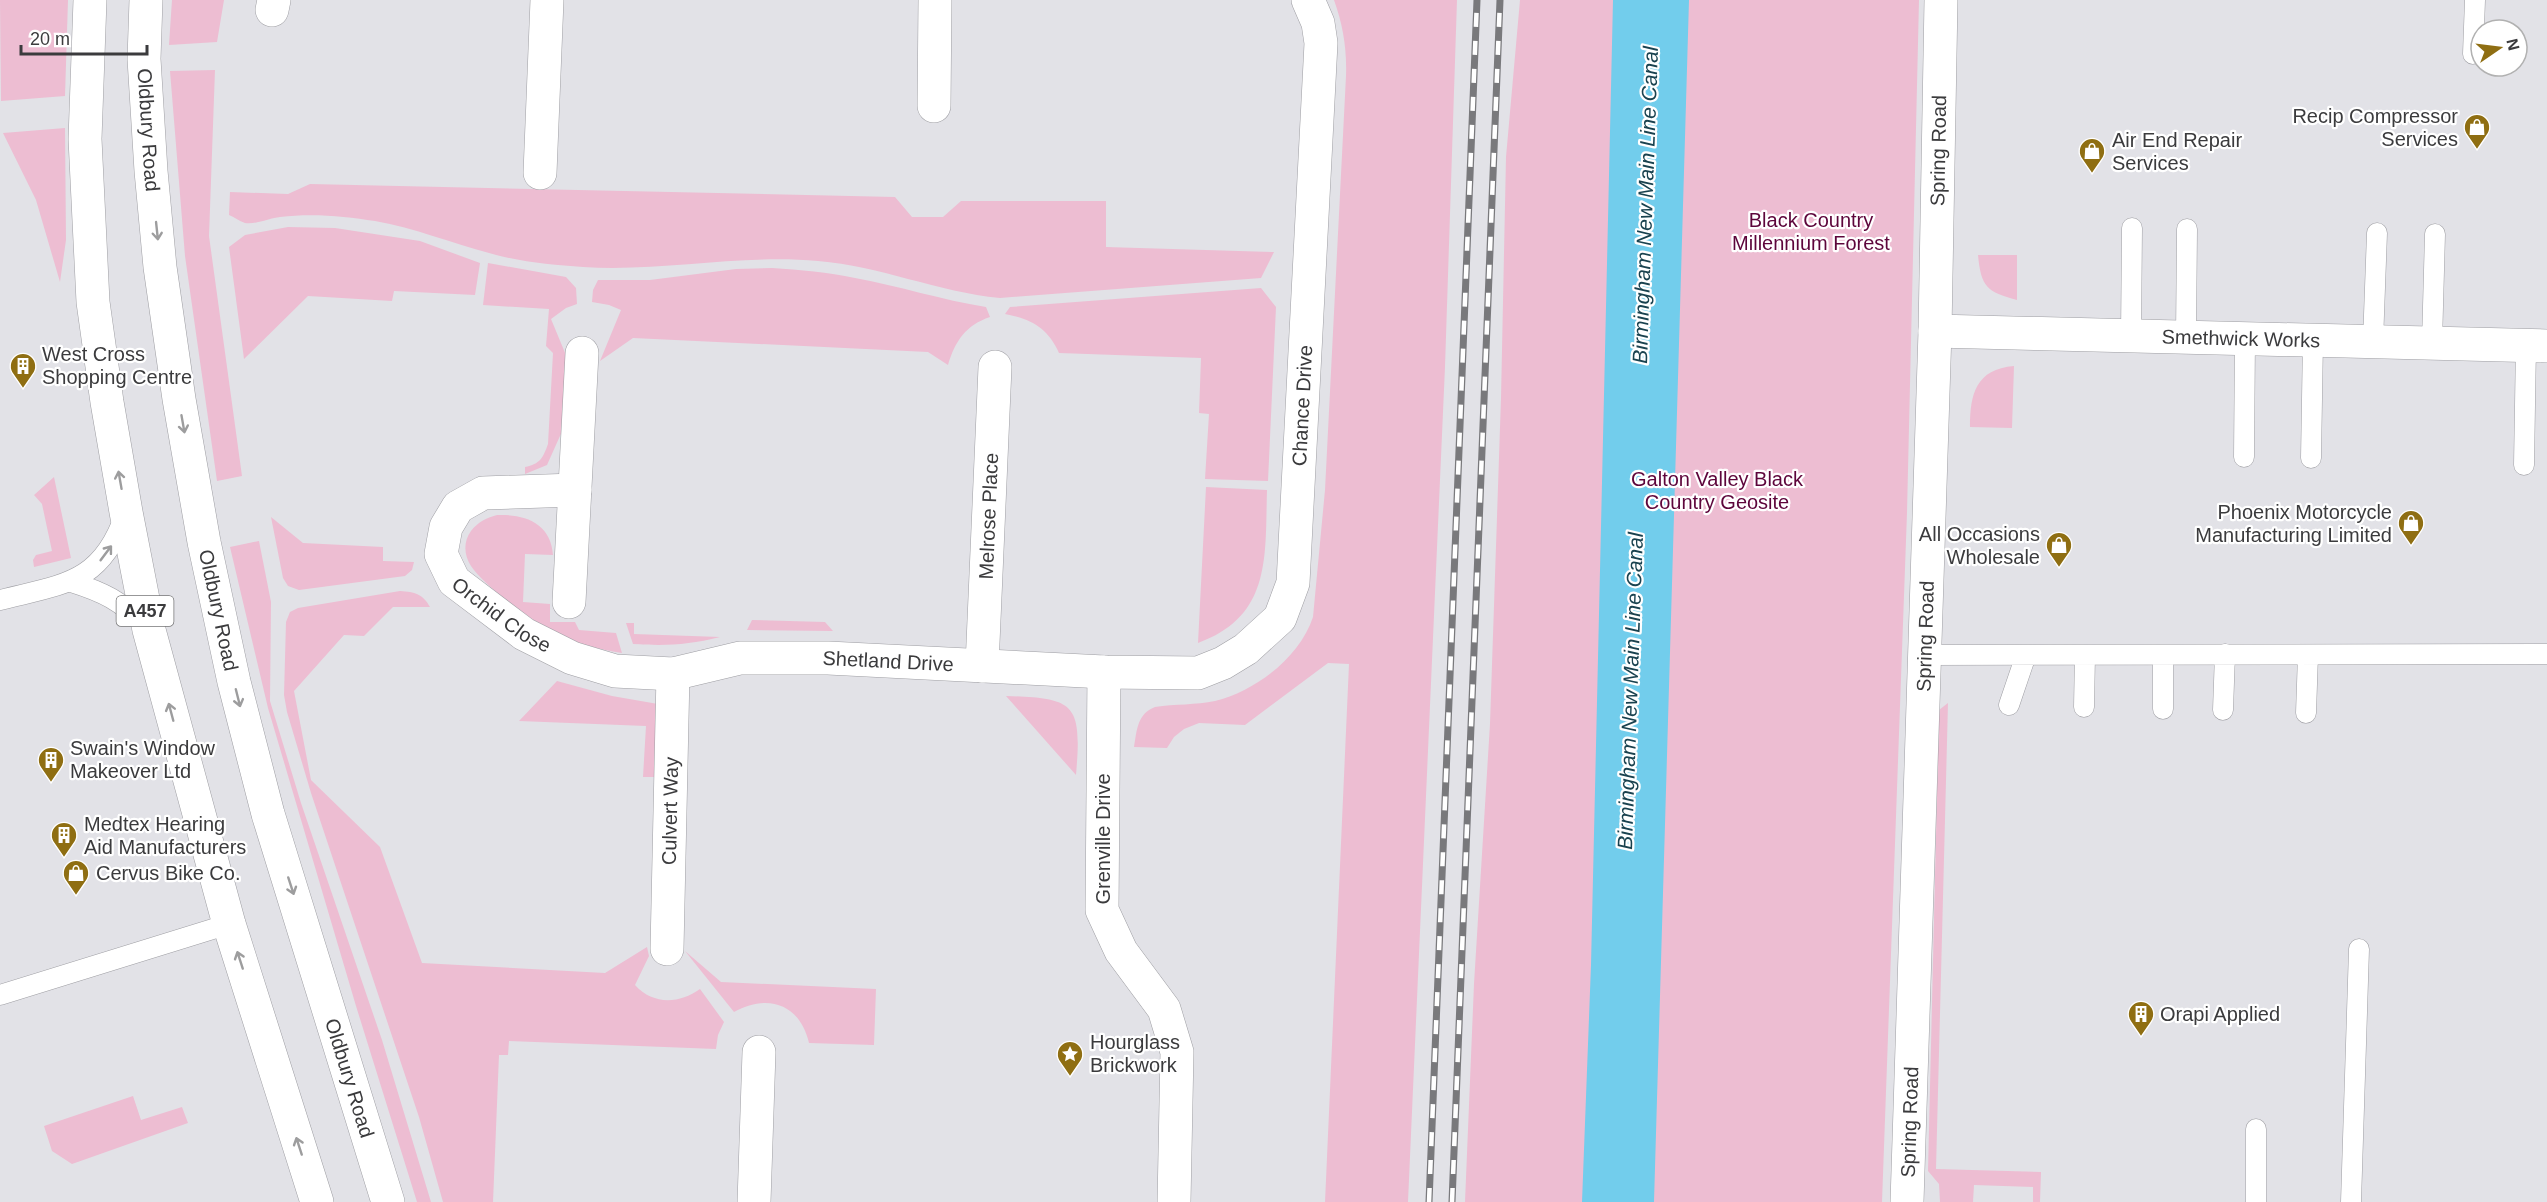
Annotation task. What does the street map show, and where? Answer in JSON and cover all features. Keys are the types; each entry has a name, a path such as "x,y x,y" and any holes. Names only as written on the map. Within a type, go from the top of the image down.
{"street":[{"name":"A457","path":"90,0 85,139 93,302 107,402 148,630 229,924 317,1202"},
{"name":"Oldbury Road","path":"146,0 144,59 160,267 179,399 204,542 234,682 268,814 388,1202"},
{"path":"540,172 547,0"},
{"path":"934,106 936,0"},
{"name":"Chance Drive","path":"1104,672 1198,673 1223,663 1246,649 1280,618 1293,583 1321,42 1318,23 1308,0"},
{"name":"Spring Road","path":"1907,1202 1935,331 1941,0"},
{"name":"Smethwick Works","path":"1935,331 2537,346"},
{"path":"569,602 582,353"},
{"name":"Melrose Place","path":"982,666 995,367"},
{"name":"Orchid Close","path":"575,490 483,493 458,507 446,527 441,554 454,581 524,634 572,658 615,670 673,674"},
{"name":"Shetland Drive","path":"673,674 740,658 828,658 1104,672"},
{"name":"Grenville Drive","path":"1104,672 1101,910 1121,951 1164,1009 1177,1052 1174,1202"},
{"name":"Culvert Way","path":"667,949 673,674"},
{"path":"754,1202 759,1052"}],"lane":[{"path":"2474,18 2475,0"},
{"path":"2131,336 2132,228"},
{"path":"2186,337 2187,229"},
{"path":"2373,342 2377,233"},
{"path":"2432,343 2435,234"},
{"path":"2244,457 2246,338"},
{"path":"2311,458 2313,340"},
{"path":"2524,465 2537,346"},
{"path":"0,600 71,582 90,571 108,553 118,535 126,512"},
{"path":"71,582 113,598 129,609 148,630"},
{"path":"2009,705 2026,654"},
{"path":"2223,710 2224,654"},
{"path":"1925,655 2547,654"},
{"path":"2084,707 2085,655"},
{"path":"2163,655 2163,709"},
{"path":"2306,712 2308,655"},
{"path":"0,995 229,924"},
{"path":"2351,1202 2359,950"},
{"path":"2256,1129 2256,1202"}],"green space":[{"path":"0,0 68,0 65,96 1,101"},
{"path":"172,0 224,0 217,42 169,45"},
{"path":"1334,0 1457,0 1445,367 1408,1202 1325,1202 1349,664 1328,663 1245,725 1199,723 1184,729 1174,737 1167,748 1134,747 1141,718 1149,710 1155,707 1215,701 1261,681 1287,659 1298,646 1313,617 1325,490 1346,76 1344,37"},
{"name":"Galton Valley Black Country Geosite","path":"1520,0 1919,0 1907,513 1882,1202 1465,1202 1474,984 1490,724 1506,157"},
{"path":"215,70 209,236 242,476 217,481 185,256 170,71"},
{"path":"65,128 66,240 60,282 36,200 3,133"},
{"path":"310,184 895,197 912,217 943,217 961,201 1106,201 1106,247 1274,252 1261,278 1000,298 954,290 864,268 818,261 788,259 613,268 571,266 536,263 500,256 390,224 364,219 304,215 249,223 229,215 230,192 288,194"},
{"path":"288,227 335,228 420,241 480,263 475,295 394,291 392,301 308,296 244,359 229,247 245,235"},
{"path":"1978,255 2017,255 2017,300 1992,291 1987,286 1981,274"},
{"path":"488,263 566,277 576,288 577,304 566,308 551,319 568,360 564,427 547,465 525,474 525,467 540,460 548,444 553,353 546,346 549,309 483,305"},
{"path":"772,268 835,274 986,307 990,317 968,329 954,348 948,365 928,352 633,338 600,361 621,310 592,302 593,290 598,280 650,280 736,269"},
{"path":"1261,288 1276,307 1268,481 1205,479 1209,414 1199,413 1201,358 1059,353 1050,337 1038,326 1005,314 1010,307"},
{"path":"2014,366 2012,428 1970,427 1974,394 1983,378 2001,368"},
{"path":"54,477 71,558 34,567 33,560 36,555 52,551 42,504 34,495"},
{"path":"1206,487 1267,490 1266,538 1260,581 1252,600 1240,617 1222,631 1198,643"},
{"path":"497,515 517,516 535,523 542,528 551,544 553,555 525,554 523,602 550,604 550,622 575,622 579,630 616,633 622,653 587,646 553,632 509,602 477,574 467,557 465,548 467,540 476,525"},
{"path":"271,517 303,543 383,547 383,561 414,562 412,570 405,576 299,590 288,586 283,578"},
{"path":"259,541 271,602 270,701 301,803 382,1040 431,1202 417,1202 356,1006 268,708 230,547"},
{"path":"400,591 418,594 430,607 393,607 364,636 344,635 294,691 311,780 380,847 422,963 605,973 647,947 649,956 635,985 642,992 658,999 675,1000 700,989 724,1022 718,1035 716,1049 509,1041 508,1055 499,1055 493,1202 443,1202 419,1117 311,793 284,695 286,622 290,612 298,608"},
{"path":"752,620 825,622 833,631 747,630"},
{"path":"626,623 634,623 634,634 720,637 677,644 633,644"},
{"path":"557,681 612,696 658,704 654,777 643,777 646,726 519,721"},
{"path":"1006,696 1047,699 1060,703 1069,710 1075,719 1077,733 1076,775"},
{"path":"1948,703 1936,1169 2041,1172 2040,1202 2033,1202 2033,1187 1974,1185 1973,1202 1940,1202 1939,1184 1928,1171 1939,710"},
{"path":"685,951 721,982 876,989 874,1045 809,1043 798,1019 790,1011 770,1003 747,1006 734,1012"},
{"path":"133,1096 141,1120 182,1107 188,1123 72,1164 52,1151 44,1126"}],"water":[{"name":"Birmingham New Main Line Canal","path":"1613,0 1689,0 1654,1202 1582,1202 1591,965"}],"railway":[{"path":"1429,1202 1477,0"},
{"path":"1452,1202 1500,0"}],"place":[{"name":"Recip Compressor Services","path":"2477,150"},
{"name":"Air End Repair Services","path":"2092,174"},
{"name":"West Cross Shopping Centre","path":"23,389"},
{"name":"Phoenix Motorcycle Manufacturing Limited","path":"2411,546"},
{"name":"All Occasions Wholesale","path":"2059,568"},
{"name":"Swain's Window Makeover Ltd","path":"51,783"},
{"name":"Medtex Hearing Aid Manufacturers","path":"64,858"},
{"name":"Cervus Bike Co.","path":"76,896"},
{"name":"Orapi Applied","path":"2141,1037"},
{"name":"Hourglass Brickwork","path":"1070,1077"}],"park label":[{"name":"Black Country Millennium Forest","path":"1811,232"}]}
